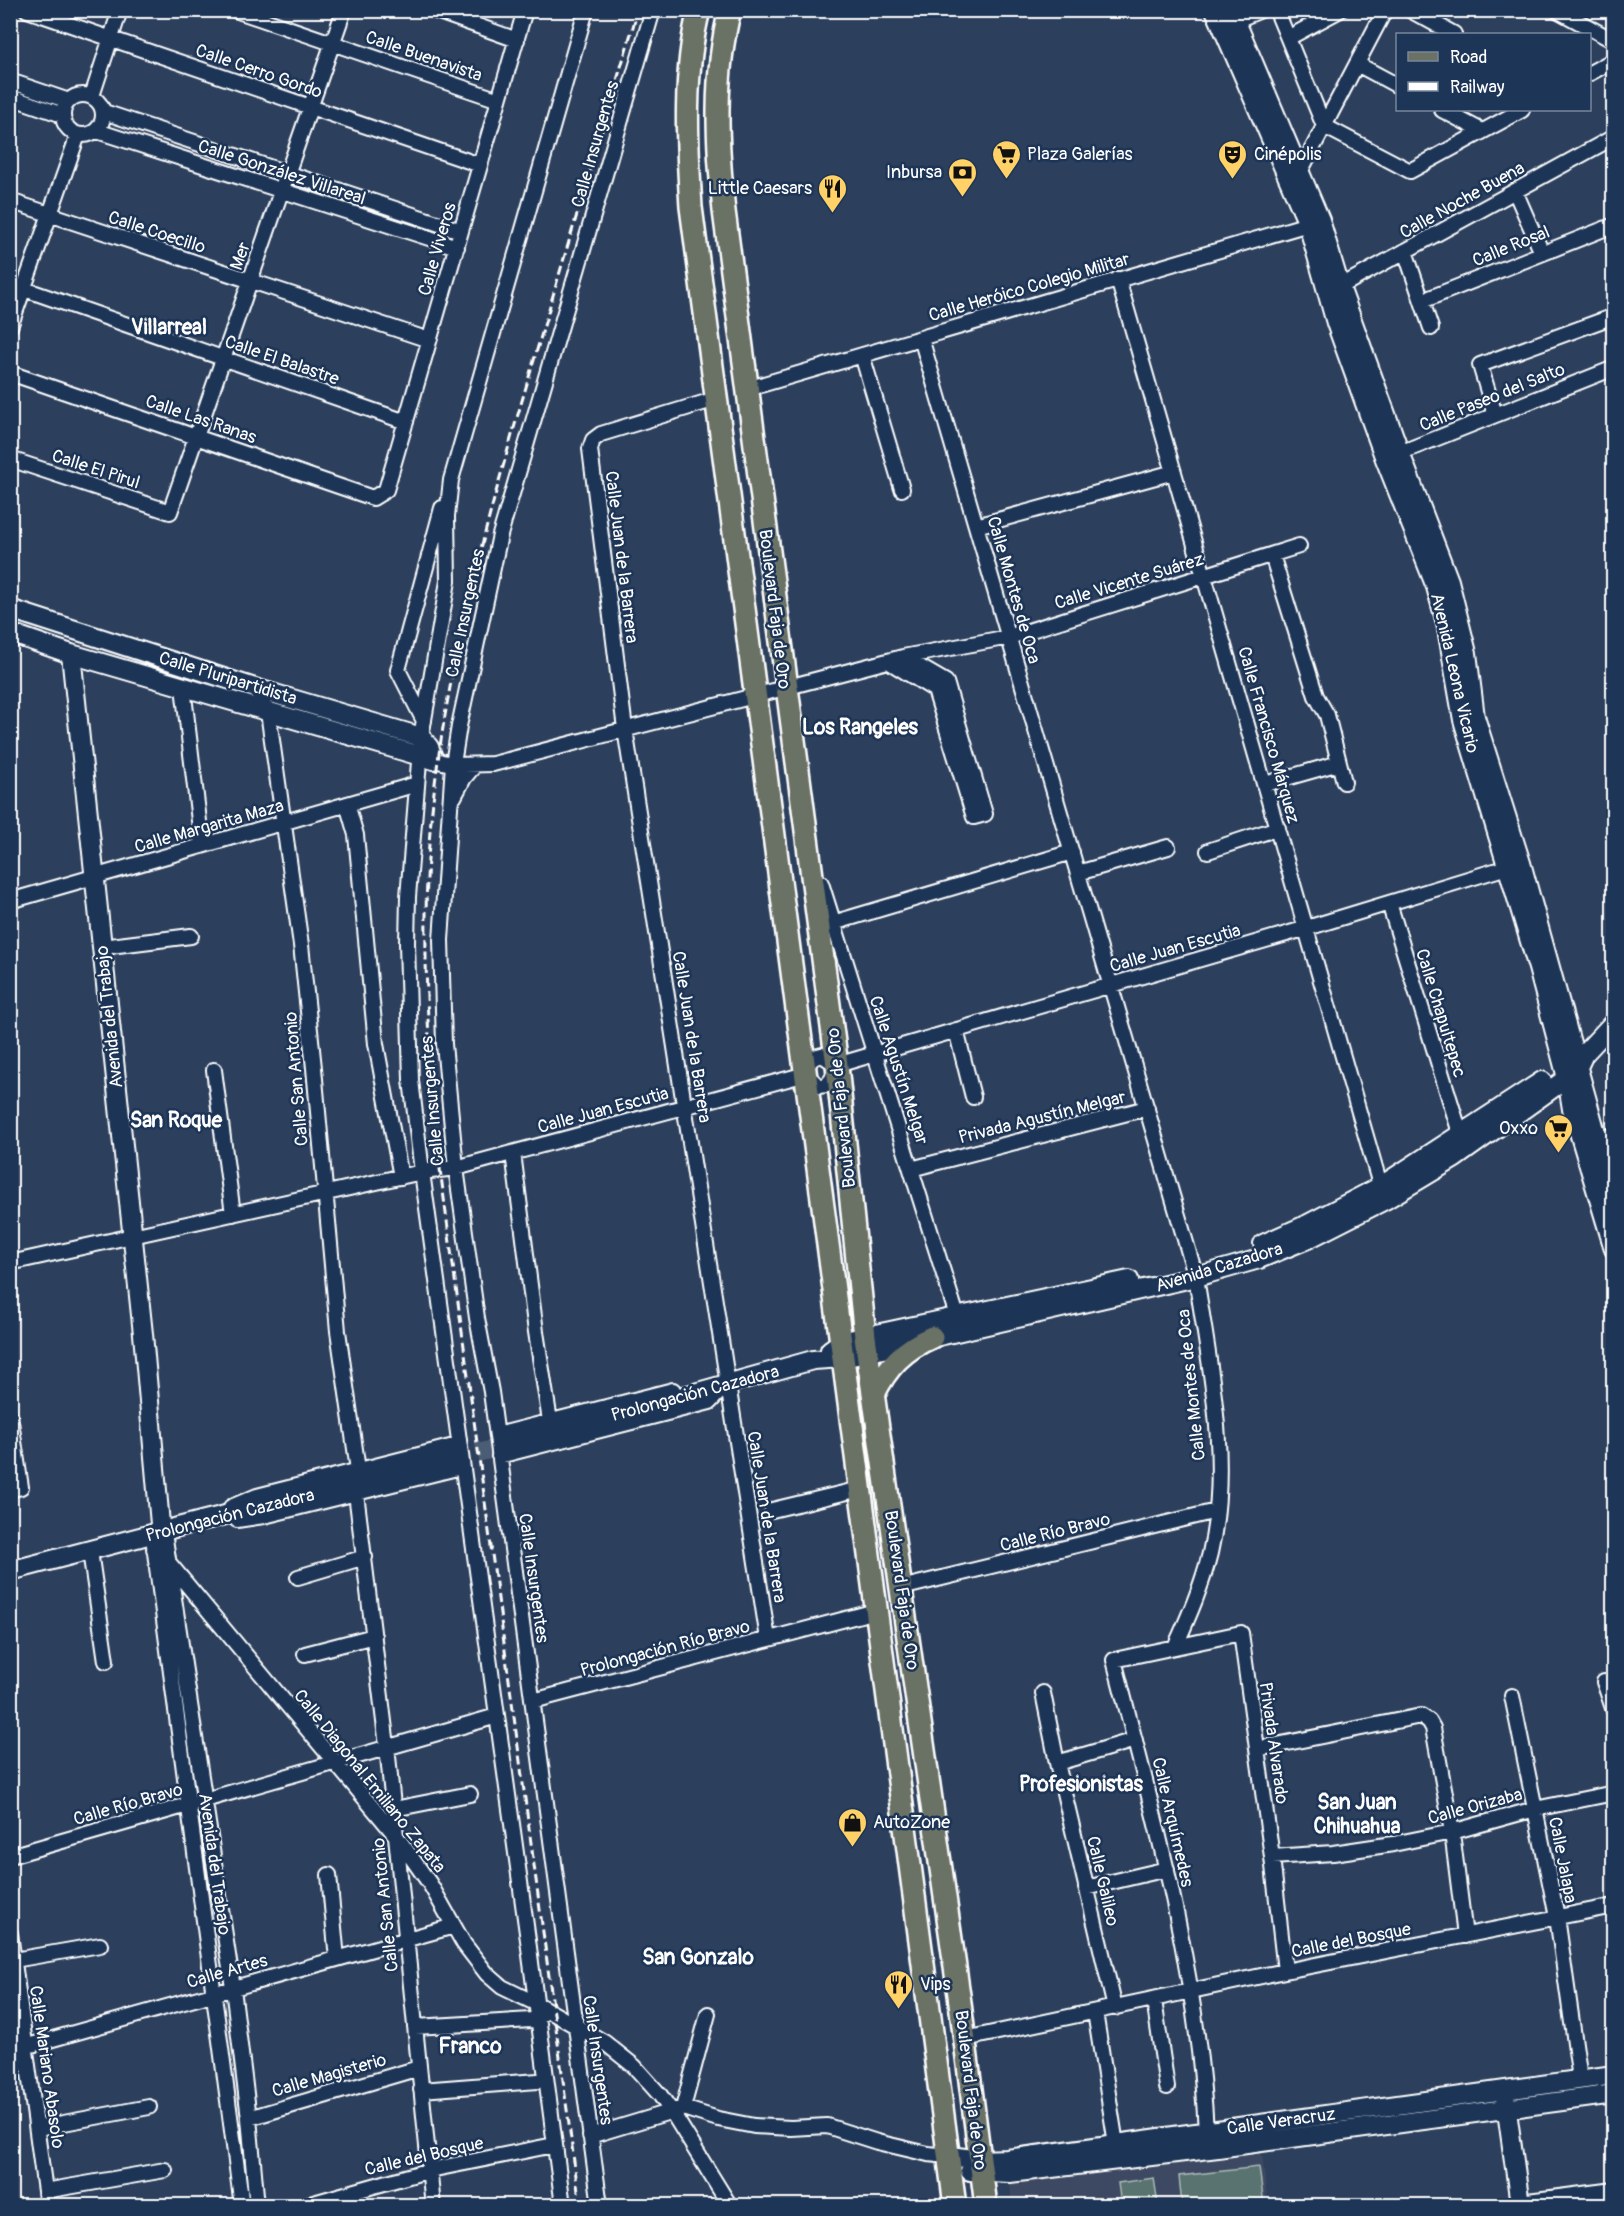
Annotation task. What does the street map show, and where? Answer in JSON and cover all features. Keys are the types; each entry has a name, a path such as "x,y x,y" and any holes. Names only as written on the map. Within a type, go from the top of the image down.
{"main road":[{"path":"698,12 706,19 719,19 730,12"},
{"name":"Boulevard Faja de Oro","path":"698,12 688,92 687,143 691,207 912,1876 942,2159 955,2205"},
{"name":"Boulevard Faja de Oro","path":"730,12 724,37 719,91 717,153 785,686 837,1065 866,1345 965,2039 986,2205"},
{"path":"874,1394 897,1359 919,1343 932,1337"},
{"path":"912,1876 927,1871 941,1872"}],"street":[{"name":"Calle Cerro Gordo","path":"27,10 480,165"},
{"path":"92,96 120,10"},
{"name":"Calle Buenavista","path":"235,10 499,100"},
{"name":"Mer","path":"170,512 344,10"},
{"path":"433,10 517,40"},
{"name":"Calle Viveros","path":"380,496 386,490 525,10"},
{"name":"Calle Insurgentes","path":"422,729 448,581 447,516 451,480 586,10"},
{"name":"Calle Insurgentes","path":"600,2205 532,1701 501,1445 456,1168 444,1044 441,940 453,764 500,535 653,10"},
{"path":"1226,17 1261,10"},
{"path":"1288,38 1340,10"},
{"path":"1300,172 1384,10"},
{"path":"1410,10 1452,33"},
{"path":"1557,10 1614,40"},
{"path":"1278,14 1324,126 1410,171 1520,111"},
{"name":"Avenida Leona Vicario","path":"1226,17 1300,172 1334,290 1336,323 1414,513 1446,623 1463,720 1515,865 1573,1066 1572,1109 1598,1140 1614,1198"},
{"name":"Avenida Leona Vicario","path":"1226,17 1314,222"},
{"path":"1591,72 1614,60"},
{"path":"1357,64 1396,85"},
{"path":"10,81 69,101"},
{"path":"80,95 92,96 102,106 104,119 97,131 85,136 78,135 67,128 63,115 69,101 80,95"},
{"path":"10,97 63,115"},
{"path":"1444,111 1482,131"},
{"name":"Calle González Villareal","path":"104,112 461,231"},
{"name":"Calle González Villareal","path":"97,131 457,247"},
{"path":"10,327 17,287 50,215 78,135"},
{"name":"Calle Noche Buena","path":"1334,290 1614,137"},
{"path":"1515,191 1542,253"},
{"name":"Calle Coecillo","path":"10,201 429,340"},
{"name":"Calle Heróico Colegio Militar","path":"747,388 1314,222"},
{"name":"Calle Rosal","path":"1422,301 1614,225"},
{"path":"1405,251 1431,328"},
{"name":"Calle Francisco Márquez","path":"1118,279 1383,1193"},
{"name":"Calle El Balastre","path":"17,287 406,422"},
{"path":"1495,415 1480,365 1614,316"},
{"name":"Calle Montes de Oca","path":"921,338 1195,1272 1219,1453 1216,1511 1210,1553 1196,1601 1175,1647"},
{"path":"862,355 902,489"},
{"name":"Calle Paseo del Salto","path":"1392,456 1614,368"},
{"name":"Calle Las Ranas","path":"10,373 373,498 380,496"},
{"name":"Calle Juan de la Barrera","path":"716,399 601,434 593,440 590,448 625,729 685,1107 725,1385 768,1639"},
{"name":"Calle El Pirul","path":"10,459 170,512"},
{"path":"976,525 1174,472"},
{"path":"427,758 429,747 398,670 451,480"},
{"name":"Calle Vicente Suárez","path":"785,686 903,657 1009,637 1299,546"},
{"path":"1272,555 1316,696 1327,715 1344,782"},
{"name":"Calle Pluripartidista","path":"10,609 255,688 422,729"},
{"name":"Calle Pluripartidista","path":"10,633 71,654 427,758 474,766 507,761 785,686"},
{"path":"122,669 128,647"},
{"name":"Avenida del Trabajo","path":"71,654 132,1236 158,1535 190,1805 242,2205"},
{"path":"888,661 935,690 958,744 946,682 903,657"},
{"path":"183,687 202,846"},
{"name":"Calle San Antonio","path":"255,688 268,712 284,823 313,1057 338,1331 358,1470"},
{"name":"Calle Insurgentes","path":"427,758 417,784 411,851 407,943 411,1080 457,1457 539,2012 563,2205"},
{"path":"1265,784 1339,763"},
{"path":"450,811 459,785 474,766"},
{"name":"Calle Margarita Maza","path":"10,901 417,784"},
{"path":"347,804 356,835 376,1044 401,1177"},
{"path":"1208,851 1278,828"},
{"name":"Calle Agustín Melgar","path":"806,836 957,1316"},
{"path":"1078,873 1168,847"},
{"path":"833,923 1072,852"},
{"name":"Calle Juan Escutia","path":"837,1065 1515,865"},
{"name":"Calle Chapultepec","path":"1389,903 1460,1133"},
{"path":"102,947 191,936"},
{"name":"Avenida Cazadora","path":"866,1345 932,1337 1195,1272 1383,1193 1455,1158 1573,1066 1614,1022"},
{"path":"956,1030 973,1096"},
{"path":"822,1055 837,1065 827,1085 818,1086 806,1074 808,1061 813,1057 822,1055"},
{"path":"214,1070 233,1214"},
{"name":"Calle Juan Escutia","path":"10,1263 422,1172 456,1168 806,1074"},
{"name":"Avenida Cazadora","path":"1383,1193 1460,1133 1546,1085"},
{"name":"Privada Agustín Melgar","path":"911,1168 1147,1108"},
{"name":"Avenida Leona Vicario","path":"1598,1140 1614,1249"},
{"path":"513,1153 550,1421"},
{"name":"Avenida Cazadora","path":"866,1345 957,1316 1195,1272"},
{"name":"Prolongación Cazadora","path":"501,1445 866,1345"},
{"path":"501,1445 550,1421 705,1382 725,1385"},
{"path":"10,1415 21,1487 10,1490"},
{"path":"205,1520 218,1512 257,1496 358,1470 457,1457"},
{"path":"205,1520 220,1522 264,1516 356,1493 457,1457"},
{"name":"Prolongación Cazadora","path":"10,1571 457,1457"},
{"path":"772,1510 860,1489"},
{"name":"Calle San Antonio","path":"356,1493 394,1809 433,2205"},
{"name":"Calle Río Bravo","path":"901,1588 1216,1511"},
{"name":"Avenida del Trabajo","path":"158,1535 169,1563 206,1800 233,1989 257,2205"},
{"path":"90,1551 106,1661"},
{"path":"298,1577 364,1557"},
{"name":"Calle Diagonal Emiliano Zapata","path":"169,1563 397,1837 430,1884 475,1960 487,1974 539,2012 575,2025 604,2042 634,2066 677,2110 730,2205"},
{"name":"Prolongación Río Bravo","path":"532,1701 876,1611"},
{"name":"Privada Alvarado","path":"1175,1647 1241,1633 1272,1857 1285,1971"},
{"path":"304,1654 374,1636"},
{"name":"Calle Arquímedes","path":"1175,1647 1114,1660 1167,1869 1191,1993 1201,2062 1206,2132"},
{"path":"1604,1682 1614,1711"},
{"name":"Calle Galileo","path":"1043,1693 1057,1763 1115,2008"},
{"name":"Calle Jalapa","path":"1512,1696 1557,1917 1580,2079"},
{"name":"Calle Río Bravo","path":"10,1856 497,1716"},
{"path":"1257,1749 1422,1716 1429,1721 1433,1728 1452,1832 1465,1935"},
{"path":"1057,1763 1135,1740"},
{"name":"Calle Orizaba","path":"1272,1857 1333,1853 1393,1844 1452,1832 1535,1809 1614,1793"},
{"path":"394,1809 470,1794"},
{"path":"1086,1888 1167,1869"},
{"path":"329,1875 337,1959"},
{"name":"Calle del Bosque","path":"965,2039 1191,1993 1285,1971 1614,1906"},
{"name":"Calle Artes","path":"10,2051 454,1926"},
{"name":"Calle Mariano Abasolo","path":"10,1933 47,2205"},
{"path":"14,1960 100,1945"},
{"path":"1154,2000 1167,2087"},
{"path":"415,2027 539,2012"},
{"path":"1095,2012 1116,2144"},
{"path":"677,2110 708,2014"},
{"name":"Calle Magisterio","path":"249,2118 419,2068"},
{"name":"Calle Veracruz","path":"981,2167 1007,2159 1614,2074"},
{"path":"421,2090 538,2081"},
{"path":"1504,2089 1520,2205 1614,2192"},
{"name":"Calle Veracruz","path":"942,2159 1010,2173 1614,2094"},
{"path":"37,2128 149,2107"},
{"path":"590,2136 677,2110 754,2126 791,2128 827,2126 942,2159"},
{"name":"Calle del Bosque","path":"303,2205 430,2170 554,2145"},
{"path":"45,2190 165,2170"}],"shaded area":[{"path":"1262,2154 1268,2205 1012,2205 1010,2184"}],"green space":[{"path":"1259,2167 1264,2205 1182,2205 1179,2176"},
{"path":"1154,2178 1158,2205 1121,2205 1118,2183"}],"tunnel":[{"path":"451,1460 508,1445"}],"railway":[{"path":"580,2206 438,1154 429,1033 426,952 427,871 437,771 446,711 470,593 517,418 638,10"}],"place":[{"name":"Plaza Galerías","path":"1006,180"},
{"name":"Cinépolis","path":"1233,180"},
{"name":"Inbursa","path":"963,198"},
{"name":"Little Caesars","path":"833,214"},
{"name":"Oxxo","path":"1559,1154"},
{"name":"AutoZone","path":"852,1848"},
{"name":"Vips","path":"899,2010"}],"district":[{"name":"Villarreal","path":"169,327"},
{"name":"Los Rangeles","path":"860,727"},
{"name":"San Roque","path":"176,1120"},
{"name":"Profesionistas","path":"1081,1784"},
{"name":"San Juan Chihuahua","path":"1357,1814"},
{"name":"San Gonzalo","path":"698,1957"},
{"name":"Franco","path":"470,2046"}]}
